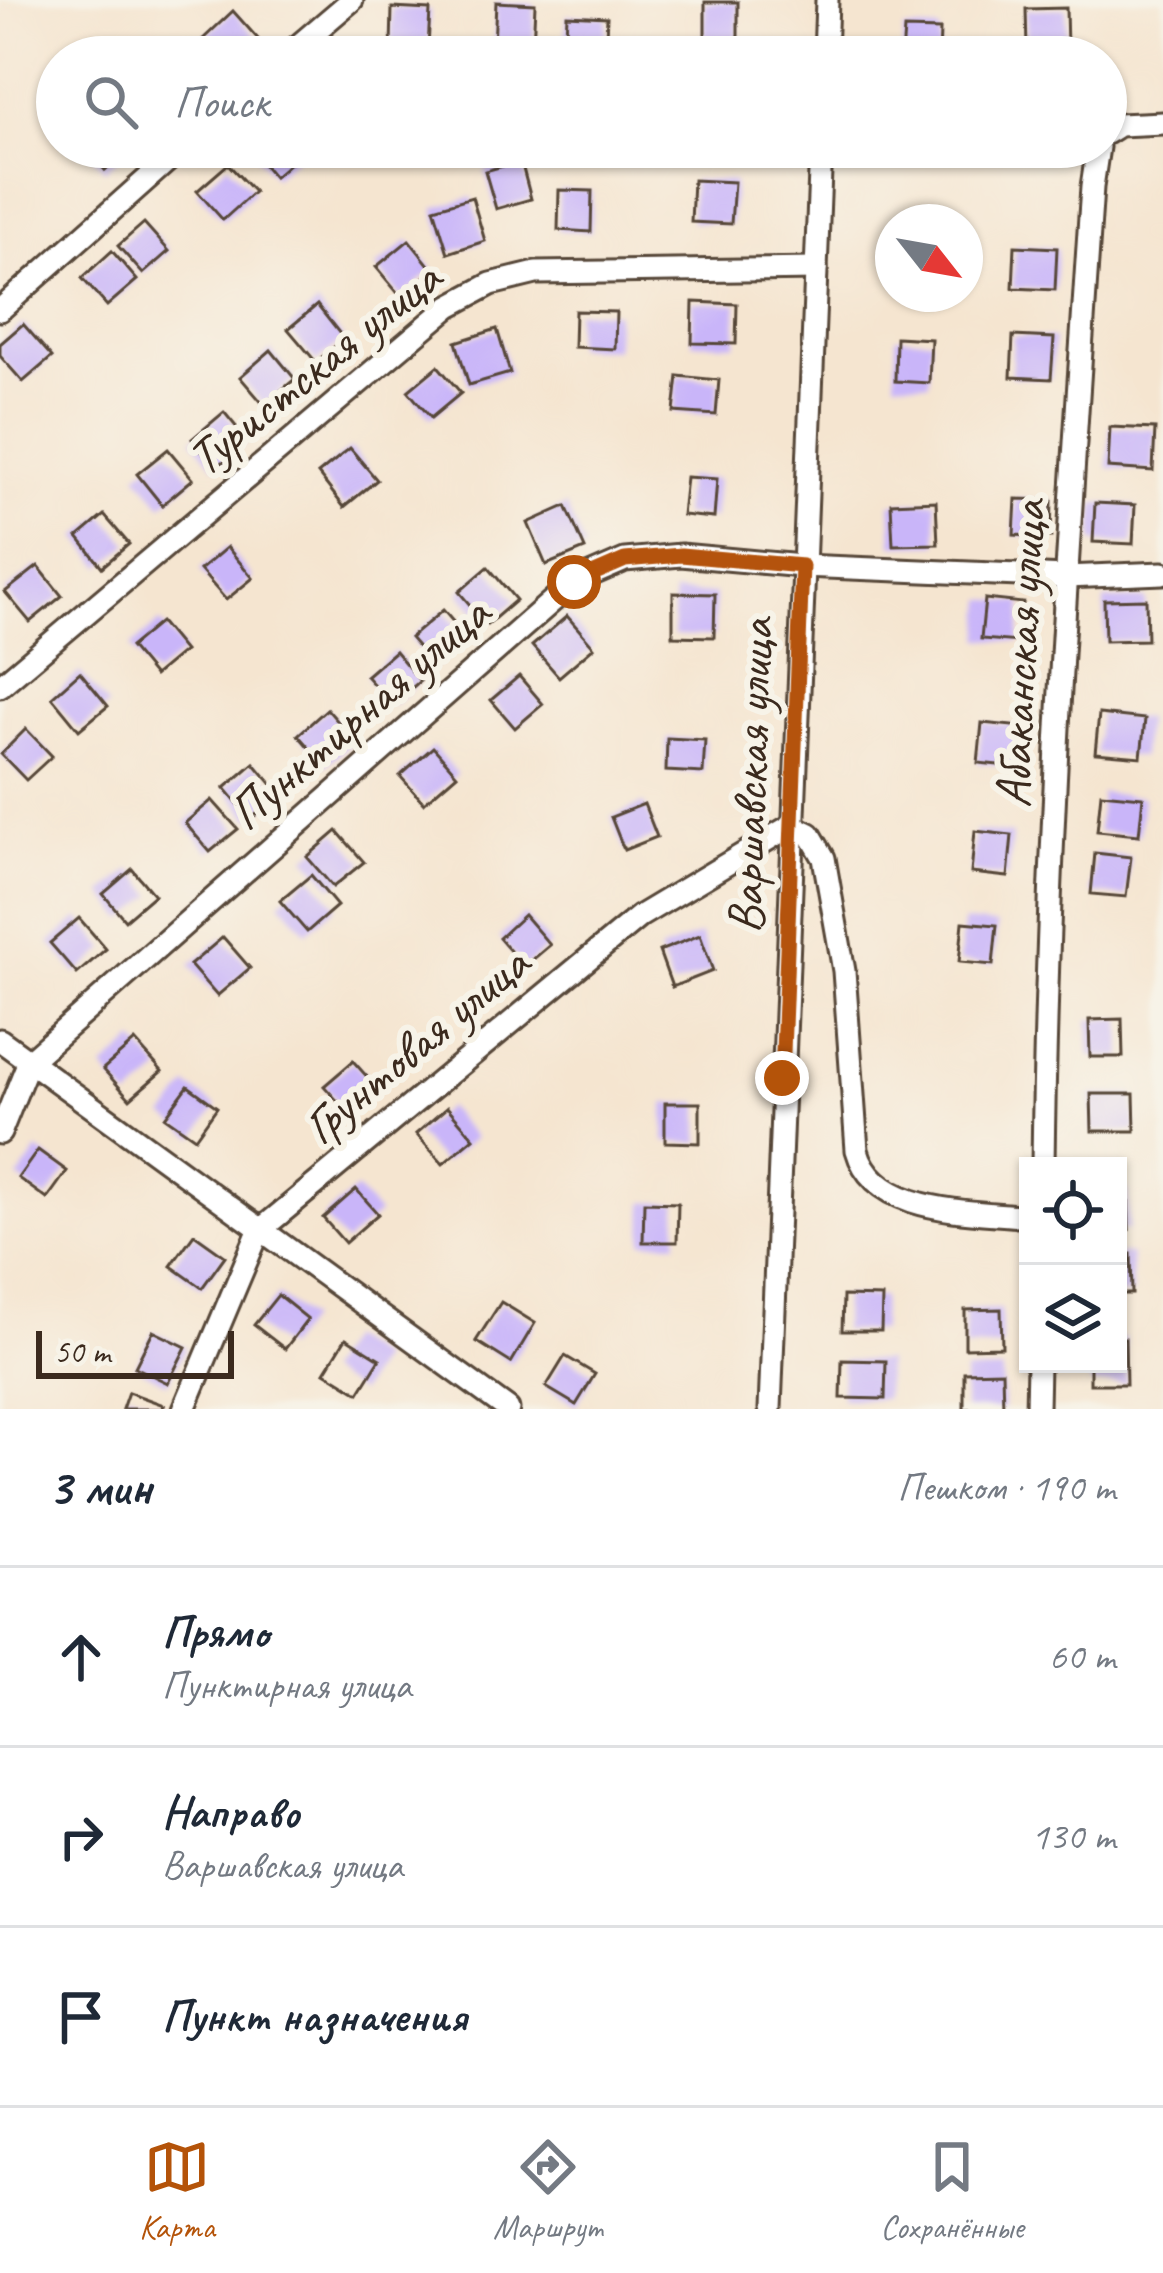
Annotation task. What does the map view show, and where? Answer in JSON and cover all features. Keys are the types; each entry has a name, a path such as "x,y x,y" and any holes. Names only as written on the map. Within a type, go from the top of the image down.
{"street":[{"path":"310,36 352,0"},
{"path":"825,36 827,0"},
{"path":"1127,125 1163,123"},
{"path":"0,310 159,168"},
{"name":"Варшавская улица","path":"770,1409 820,168"},
{"name":"Абаканская улица","path":"1043,1157 1066,577 1094,168"},
{"name":"Туристская улица","path":"0,686 450,306 491,284 536,273 816,269"},
{"name":"Пунктирная улица","path":"0,1133 29,1061 574,582 625,560 681,555 802,566 1066,577 1163,573"},
{"path":"792,825 810,834 824,858 844,971 861,1166 883,1188 910,1201 1019,1216"},
{"name":"Грунтовая улица","path":"184,1409 259,1231 640,916 792,825"},
{"path":"0,1040 259,1231 473,1399 508,1409"},
{"path":"1037,1409 1038,1373"}],"building":[{"path":"496,2 535,4 534,36 494,36"},
{"path":"705,2 738,2 738,36 705,36"},
{"path":"392,8 430,10 429,36 391,36"},
{"path":"1066,8 1067,36 1027,36 1026,9"},
{"path":"233,11 255,36 206,36"},
{"path":"567,15 607,17 606,36 566,36"},
{"path":"904,29 940,30 940,36 904,36"},
{"path":"223,168 232,168 254,192 223,220 197,191"},
{"path":"523,168 531,199 496,209 485,171"},
{"path":"693,180 734,182 731,224 691,222"},
{"path":"559,190 592,191 591,232 558,230"},
{"path":"472,197 485,241 448,253 434,208"},
{"path":"144,223 169,251 143,274 118,246"},
{"path":"409,240 433,270 401,297 376,267"},
{"path":"1015,246 1057,248 1055,290 1013,288"},
{"path":"112,251 137,280 107,306 82,278"},
{"path":"693,302 737,304 736,344 692,343"},
{"path":"317,305 344,339 316,362 288,329"},
{"path":"575,311 616,312 615,349 574,347"},
{"path":"23,324 52,357 23,382 0,356 0,344"},
{"path":"497,329 510,373 469,385 456,342"},
{"path":"1013,336 1054,338 1051,379 1011,377"},
{"path":"896,337 931,339 929,383 895,381"},
{"path":"271,350 295,379 264,405 240,377"},
{"path":"438,366 461,393 431,418 408,391"},
{"path":"678,376 719,380 716,415 674,412"},
{"path":"224,412 248,441 216,468 192,439"},
{"path":"1110,427 1155,429 1153,471 1108,468"},
{"path":"350,448 377,480 344,507 318,474"},
{"path":"168,449 193,479 162,505 137,474"},
{"path":"686,477 717,479 714,518 682,515"},
{"path":"1016,499 1052,500 1051,537 1014,535"},
{"path":"936,501 938,544 893,545 891,503"},
{"path":"1095,503 1135,505 1133,544 1093,542"},
{"path":"566,506 585,549 546,565 528,523"},
{"path":"104,515 129,544 102,567 78,537"},
{"path":"227,547 253,578 226,600 200,570"},
{"path":"38,566 62,596 30,622 5,592"},
{"path":"488,567 516,600 487,625 459,592"},
{"path":"673,593 715,594 714,637 673,636"},
{"path":"985,599 1023,603 1019,642 981,639"},
{"path":"1146,599 1147,640 1105,641 1104,600"},
{"path":"443,610 468,639 435,667 410,638"},
{"path":"567,616 594,647 559,677 532,646"},
{"path":"160,622 184,651 154,676 130,647"},
{"path":"395,651 420,681 392,705 366,676"},
{"path":"80,672 108,706 79,730 52,697"},
{"path":"519,676 543,704 515,728 491,700"},
{"path":"327,709 354,740 325,766 298,735"},
{"path":"1099,714 1145,719 1141,757 1095,753"},
{"path":"982,723 1023,727 1019,767 978,763"},
{"path":"26,729 52,756 26,780 1,754"},
{"path":"667,738 705,740 703,773 666,771"},
{"path":"433,747 457,774 424,803 400,776"},
{"path":"254,763 280,794 251,819 225,788"},
{"path":"1101,793 1143,797 1139,835 1097,831"},
{"path":"212,800 238,829 210,852 185,823"},
{"path":"644,804 657,837 624,850 611,817"},
{"path":"337,831 364,862 333,887 307,857"},
{"path":"975,831 1012,835 1008,877 971,873"},
{"path":"1095,853 1131,857 1126,897 1091,894"},
{"path":"132,869 154,895 125,920 103,894"},
{"path":"311,875 337,906 307,932 280,901"},
{"path":"524,915 550,945 524,967 499,938"},
{"path":"79,918 106,949 77,974 50,943"},
{"path":"963,922 997,925 993,965 959,962"},
{"path":"700,935 713,971 672,987 659,951"},
{"path":"223,937 250,968 217,996 190,965"},
{"path":"1122,1019 1123,1057 1090,1057 1089,1020"},
{"path":"135,1041 162,1071 130,1099 103,1069"},
{"path":"353,1061 379,1090 350,1115 324,1086"},
{"path":"188,1086 217,1107 195,1138 165,1117"},
{"path":"1091,1094 1134,1094 1135,1131 1092,1131"},
{"path":"665,1103 700,1103 700,1143 665,1142"},
{"path":"447,1107 474,1138 443,1164 416,1134"},
{"path":"38,1150 67,1171 47,1199 18,1178"},
{"path":"356,1189 378,1214 345,1243 323,1218"},
{"path":"644,1202 678,1203 677,1242 643,1242"},
{"path":"194,1234 225,1256 202,1288 171,1266"},
{"path":"1127,1254 1131,1254 1132,1294 1127,1294"},
{"path":"278,1295 308,1319 285,1349 254,1325"},
{"path":"843,1296 882,1297 881,1331 842,1331"},
{"path":"501,1302 535,1323 511,1363 476,1341"},
{"path":"1001,1309 1002,1347 965,1348 965,1310"},
{"path":"153,1331 186,1347 168,1383 135,1367"},
{"path":"346,1338 380,1359 359,1393 325,1372"},
{"path":"565,1356 595,1374 576,1405 546,1387"},
{"path":"842,1360 886,1361 885,1399 841,1398"},
{"path":"1002,1371 1003,1409 964,1409 964,1372"},
{"path":"1090,1373 1126,1373 1126,1384 1090,1384"},
{"path":"128,1392 164,1405 162,1409 122,1409"}],"route":[{"path":"574,582 625,560 681,555 802,566 782,1078"}]}
